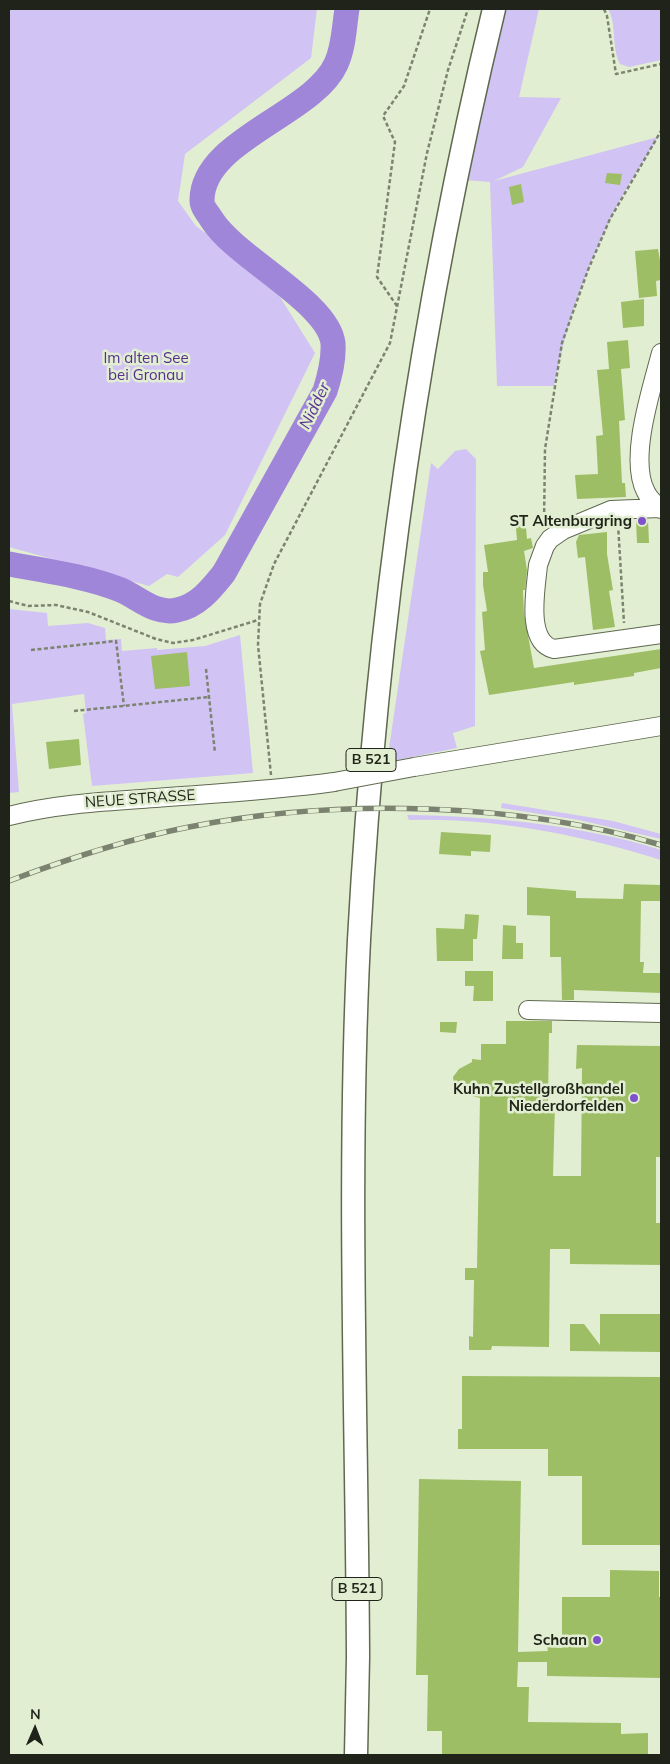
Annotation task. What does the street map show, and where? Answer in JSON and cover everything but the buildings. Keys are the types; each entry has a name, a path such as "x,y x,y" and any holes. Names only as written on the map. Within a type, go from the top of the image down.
{"main road":[{"name":"B 521","path":"356,1755 358,1657 355,1060 359,943 372,754 396,531 425,339 459,158 494,9"}],"street":[{"path":"660,508 645,491 640,469 646,418 661,353"},
{"path":"660,508 606,511 563,530 550,539 539,555 535,627 541,642 548,648 561,650 661,634"},
{"name":"NEUE STRASSE","path":"9,816 46,808 87,803 272,784 334,782 661,726"},
{"path":"528,1010 661,1013"}],"path":[{"path":"397,306 377,277 395,142 383,116 404,86 430,9"},
{"path":"272,784 261,676 258,620 265,584 390,343 428,153 448,70 468,9"},
{"path":"604,9 607,16 616,74 661,64"},
{"path":"545,546 545,449 562,343 588,270 610,219 661,131"},
{"path":"617,510 625,640"},
{"path":"9,601 28,606 56,605 88,612 166,642 193,640 258,620"},
{"path":"31,650 116,641 124,706"},
{"path":"206,669 215,753"},
{"path":"74,711 209,697"}],"green space":[{"name":"Im alten See bei Gronau","path":"9,9 317,9 311,58 185,154 178,201 196,226 270,281 315,353 225,535 178,577 167,574 149,586 9,547"},
{"path":"502,9 539,9 519,97 561,98 523,167 494,181 658,137 615,209 592,260 576,301 558,364 554,386 497,386 490,182 465,180"},
{"path":"608,9 661,9 661,60 629,67 620,64 617,57 611,15"},
{"path":"466,449 476,459 475,726 453,733 457,748 387,762 431,463 438,469 455,451"},
{"path":"9,609 47,613 48,626 88,623 105,628 106,640 121,639 122,651 205,646 240,635 253,773 92,786 83,714 86,713 84,694 12,704 19,792 9,793"},
{"path":"502,803 613,821 661,834 661,839 579,820 501,808"},
{"path":"407,815 471,817 568,828 631,841 661,850 661,860 600,843 536,830 472,821 409,820"}],"waterway":[{"name":"Nidder","path":"9,564 94,581 121,590 154,608 169,611 185,608 198,601 224,573 325,391 331,367 333,343 327,328 315,312 299,296 224,235 204,208 202,201 207,180 219,161 238,144 283,114 324,82 339,57 347,9"}],"railway":[{"path":"9,881 98,850 143,837 246,818 305,812 365,809 427,809 488,813 548,820 606,831 661,845"}],"place":[{"name":"ST Altenburgring","path":"642,521"},
{"name":"Kuhn Zustellgroßhandel Niederdorfelden","path":"634,1098"},
{"name":"Schaan","path":"597,1640"}]}
